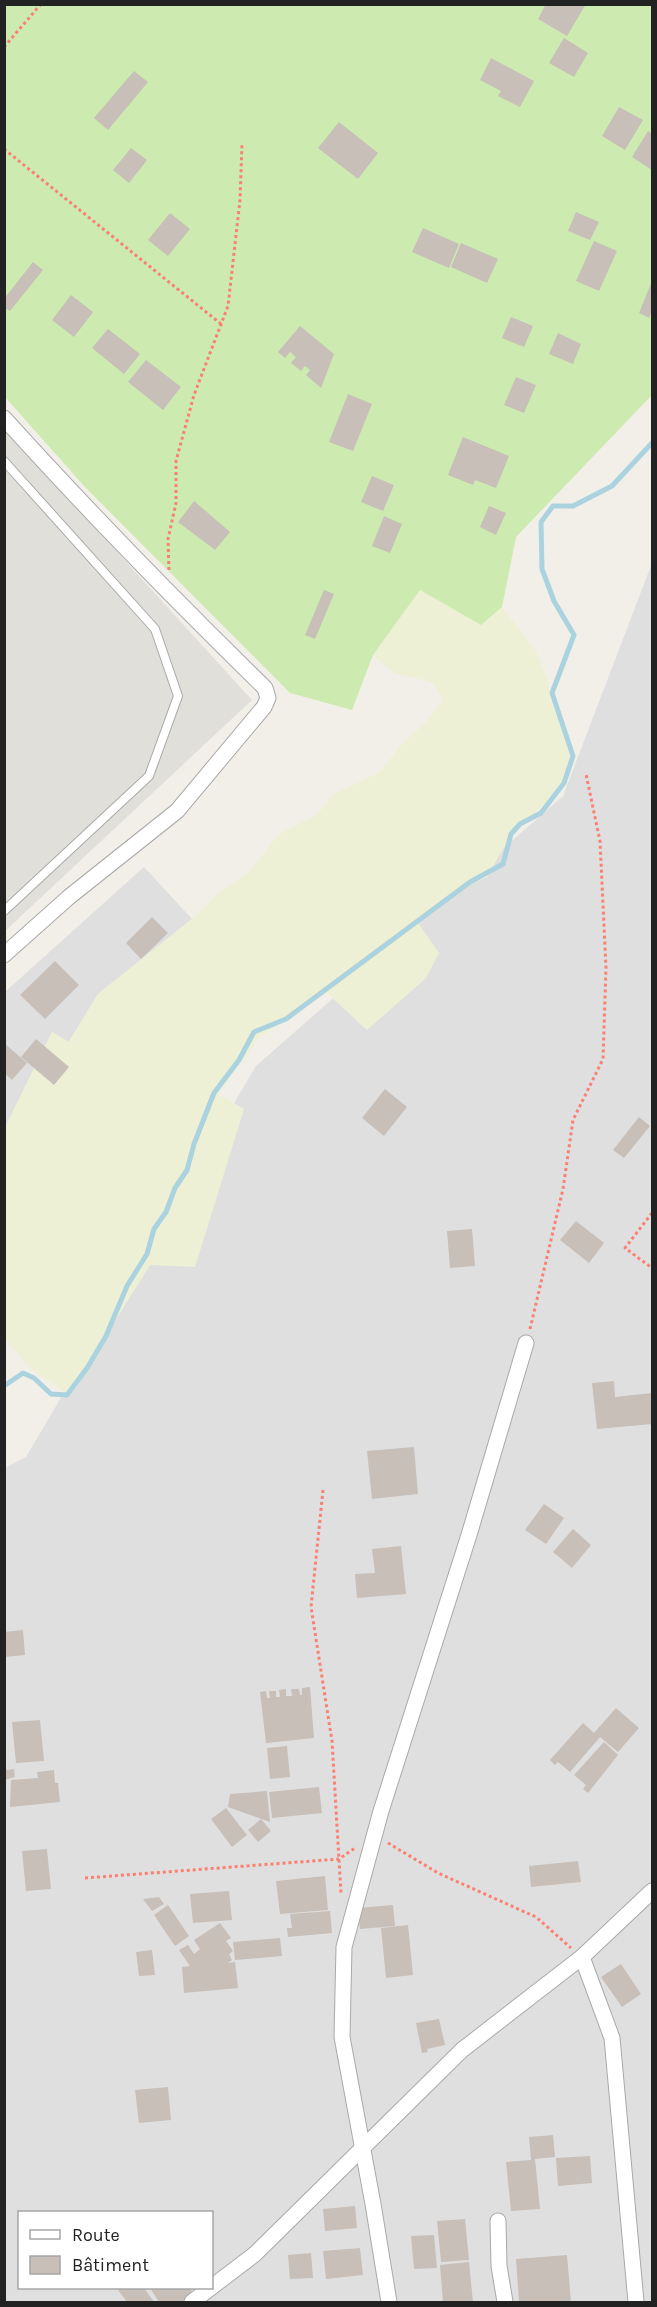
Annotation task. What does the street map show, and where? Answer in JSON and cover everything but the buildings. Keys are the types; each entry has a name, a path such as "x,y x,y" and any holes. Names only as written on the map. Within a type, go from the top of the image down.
{"street":[{"path":"4,418 74,496 169,595 265,688 268,698 264,707 177,811 69,897 4,955"},
{"path":"389,2302 342,2037 344,1947 375,1835 469,1535 526,1343"},
{"path":"213,2286 255,2254 462,2050 582,1957 652,1891"},
{"path":"582,1957 612,2038 636,2302"},
{"path":"498,2221 499,2266 505,2302"},
{"path":"192,2302 209,2289"}],"lane":[{"path":"4,460 155,629 178,696 149,776 4,911"}],"path":[{"path":"4,47 41,4"},
{"path":"169,595 168,539 176,503 176,461 194,394 228,306 240,200 242,144"},
{"path":"4,149 221,324"},
{"path":"526,1343 563,1189 573,1120 603,1059 606,968 600,841 585,774"},
{"path":"652,1213 625,1248 652,1269"},
{"path":"323,1490 311,1607 332,1741 342,1903"},
{"path":"85,1878 339,1859 375,1835 438,1873 536,1917 582,1957"}],"shaded area":[{"path":"5,429 252,700 5,931"},
{"path":"652,563 652,2302 5,2302 5,1468 26,1457 256,1066 563,796"},
{"path":"144,867 192,919 98,994 68,1043 52,1032 5,1129 5,992"}],"green space":[{"path":"4,5 652,5 652,395 516,537 502,607 481,625 420,590 373,655 352,710 290,693 84,486 5,397"},
{"path":"420,589 481,625 502,607 536,651 549,684 550,702 562,722 571,766 564,782 527,823 517,824 487,877 451,893 416,920 439,953 426,978 367,1030 327,993 259,1038 218,1094 244,1109 195,1267 150,1265 69,1395 32,1370 5,1339 4,1129 52,1032 69,1042 98,994 192,919 220,892 250,871 279,834 318,814 332,795 380,772 400,746 430,718 443,699 431,682 394,673 373,655"}],"waterway":[{"path":"4,1386 23,1373 34,1378 51,1394 67,1395 87,1368 106,1336 127,1286 147,1254 154,1229 166,1212 175,1188 187,1170 194,1144 214,1093 239,1060 254,1032 286,1019 470,882 503,864 511,834 520,824 541,813 564,783 573,756 552,693 574,635 554,601 542,569 541,522 553,506 573,506 612,486 652,443"}]}
